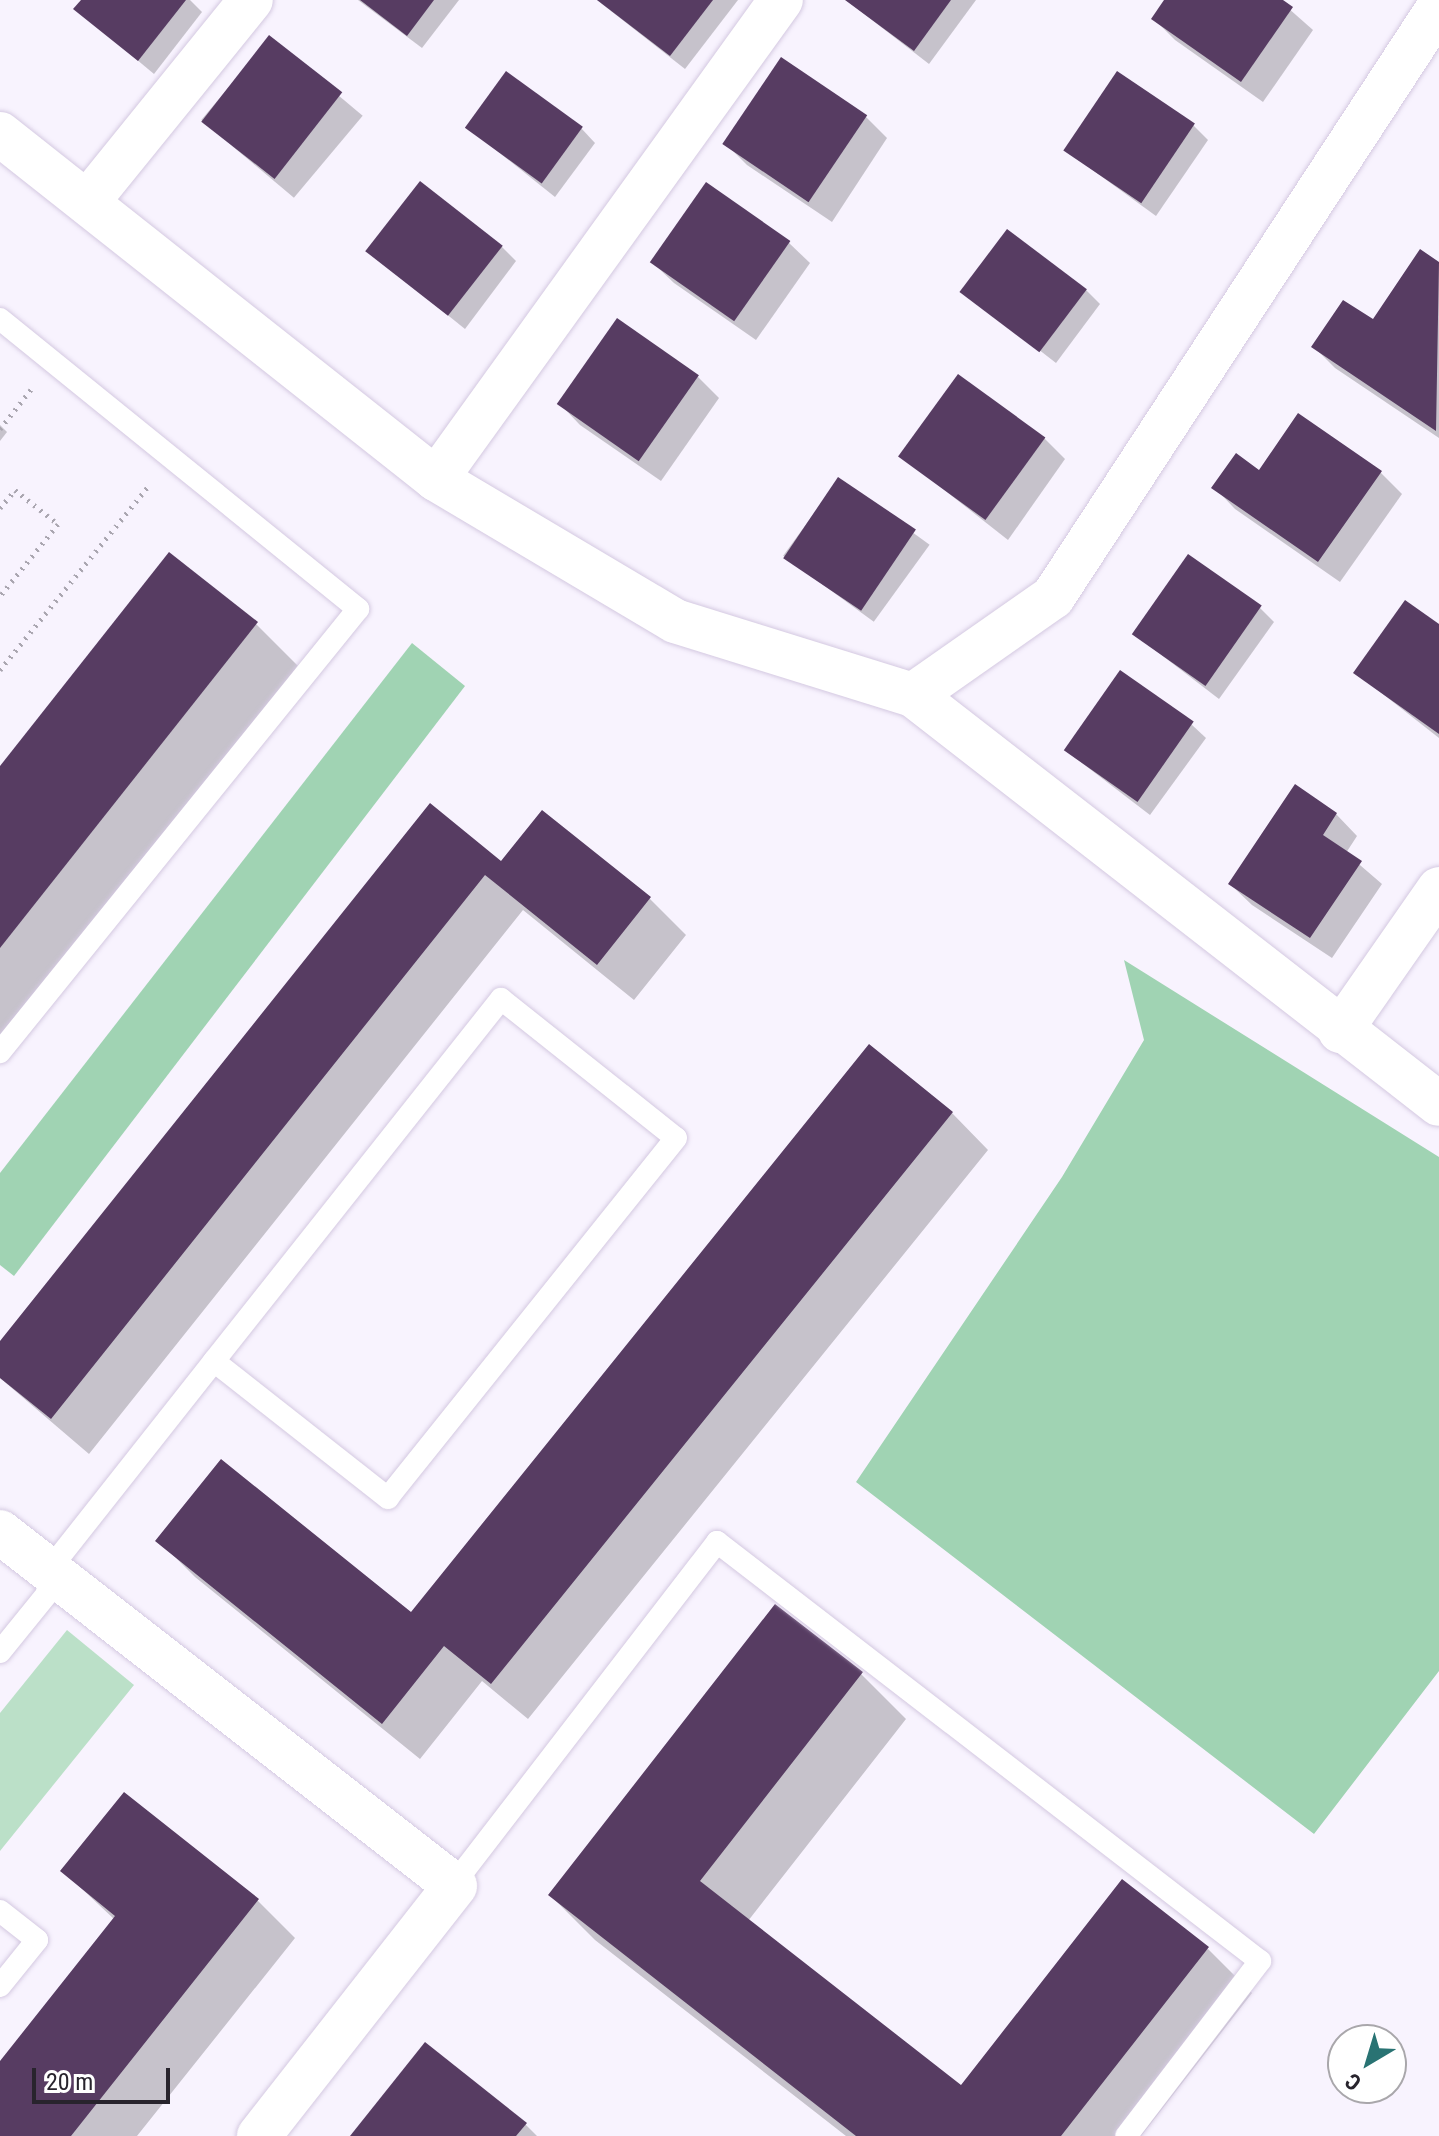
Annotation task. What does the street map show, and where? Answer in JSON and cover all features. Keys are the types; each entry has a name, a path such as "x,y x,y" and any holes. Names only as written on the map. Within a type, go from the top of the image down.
{"street":[{"path":"89,200 251,0"},
{"path":"436,479 781,0"},
{"path":"913,695 1053,597 1439,7"},
{"path":"0,134 89,200 436,479 675,621 913,695 1340,1031 1439,1104"},
{"path":"1340,1031 1439,889"},
{"path":"0,1532 453,1885 259,2136"}],"lane":[{"path":"0,319 358,609 0,1052"},
{"path":"0,1652 47,1594 49,1570 214,1361 501,999 676,1138 388,1498 214,1361"},
{"path":"453,1885 717,1542 1260,1961 1126,2136"},
{"path":"0,1911 37,1940 0,1986"}],"path":[{"path":"0,429 53,362"},
{"path":"1,667 170,458"},
{"path":"0,508 15,490 58,524 0,596"}],"green space":[{"path":"412,643 465,686 14,1276 0,1265 0,1173"},
{"path":"1124,960 1439,1157 1439,1671 1314,1834 856,1482 1062,1177 1144,1040"},
{"path":"67,1630 134,1685 0,1851 0,1713"}],"building":[{"path":"81,0 186,0 138,61 73,9"},
{"path":"360,0 434,0 407,36"},
{"path":"597,0 713,0 670,56"},
{"path":"845,0 951,0 914,51"},
{"path":"1164,0 1283,0 1293,7 1241,82 1151,19"},
{"path":"269,35 342,92 275,179 201,122"},
{"path":"781,57 867,115 809,202 722,144"},
{"path":"506,71 583,127 542,183 465,128"},
{"path":"1117,71 1195,124 1141,203 1063,151"},
{"path":"420,181 503,246 448,316 365,251"},
{"path":"706,182 790,241 734,321 650,262"},
{"path":"1007,229 1087,289 1039,352 959,292"},
{"path":"1420,249 1439,262 1436,431 1311,347 1343,300 1373,319"},
{"path":"617,318 699,375 639,461 557,404"},
{"path":"958,374 1045,437 985,520 898,457"},
{"path":"1298,413 1382,471 1318,562 1211,488 1236,453 1259,470"},
{"path":"838,477 916,530 861,611 783,558"},
{"path":"169,552 258,622 0,948 0,766"},
{"path":"1188,554 1262,606 1206,686 1132,634"},
{"path":"1405,600 1439,624 1439,734 1353,673"},
{"path":"1120,670 1194,722 1138,802 1064,750"},
{"path":"1295,784 1337,813 1323,835 1362,861 1310,938 1228,884"},
{"path":"430,803 501,861 542,810 651,897 597,965 485,875 51,1419 0,1378 0,1341"},
{"path":"869,1044 953,1112 491,1684 444,1646 382,1724 155,1541 221,1459 411,1612"},
{"path":"775,1604 863,1672 700,1881 961,2085 1122,1879 1209,1947 1061,2136 856,2136 548,1895"},
{"path":"124,1792 259,1899 71,2136 0,2136 0,2061 115,1916 60,1871"},
{"path":"425,2042 527,2123 516,2136 350,2136"}]}
